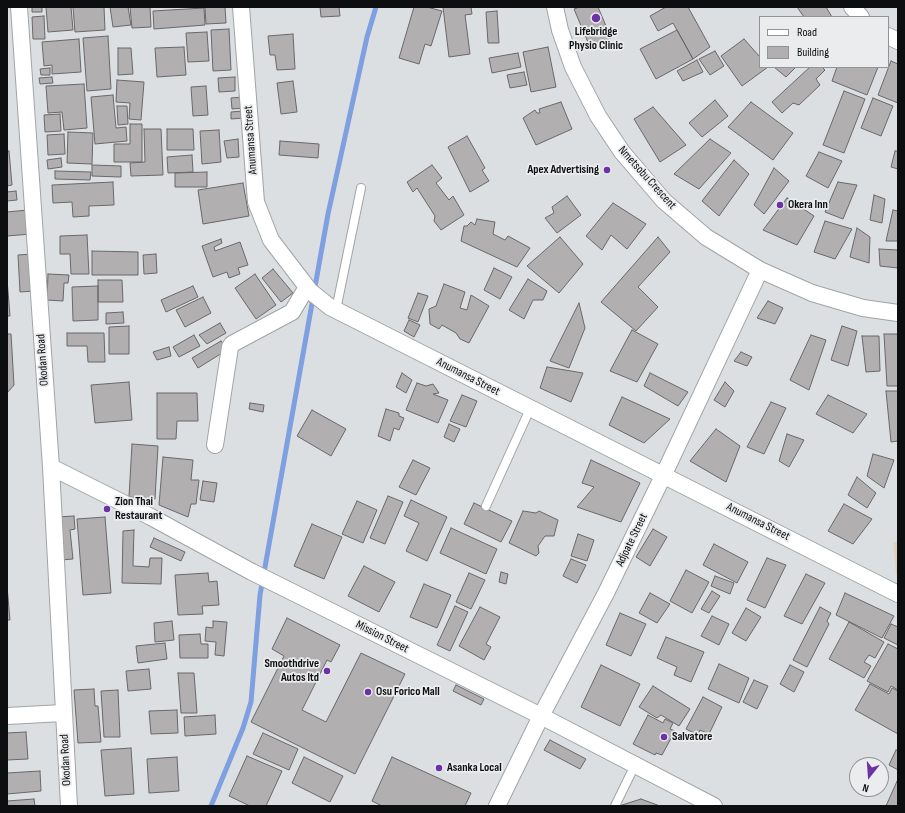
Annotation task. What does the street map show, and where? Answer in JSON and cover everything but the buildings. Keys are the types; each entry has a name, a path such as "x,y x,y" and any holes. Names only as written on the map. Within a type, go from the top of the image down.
{"street":[{"name":"Okodan Road","path":"19,7 51,468 69,806"},
{"name":"Anumansa Street","path":"241,7 256,202 271,240 309,289 333,308 530,409 664,474 898,594"},
{"name":"Nmetsobu Crescent","path":"555,7 560,30 573,67 598,116 622,152 664,201 706,237 760,270 812,293 863,308 898,313"},
{"path":"852,7 860,16"},
{"path":"889,36 898,41"},
{"name":"Adjoate Street","path":"497,806 541,716 606,592 664,474 760,270"},
{"path":"215,445 230,348 232,344 292,312 309,289"},
{"name":"Mission Street","path":"51,468 151,517 252,572 541,716 714,806"},
{"path":"7,716 63,713"}],"lane":[{"path":"333,308 361,188"},
{"path":"486,506 530,409"},
{"path":"615,806 635,765"}],"shaded area":[{"path":"893,542 898,542 898,575 896,574"}],"waterway":[{"path":"211,806 243,728 251,702 260,595 328,214 367,37 376,7"}],"place":[{"name":"Lifebridge Physio Clinic","path":"596,18"},
{"name":"Apex Advertising","path":"607,170"},
{"name":"Okera Inn","path":"780,205"},
{"name":"Zion Thai Restaurant","path":"107,509"},
{"name":"Smoothdrive Autos ltd","path":"327,671"},
{"name":"Osu Forico Mall","path":"368,692"},
{"name":"Salvatore","path":"664,737"},
{"name":"Asanka Local","path":"439,768"}]}
